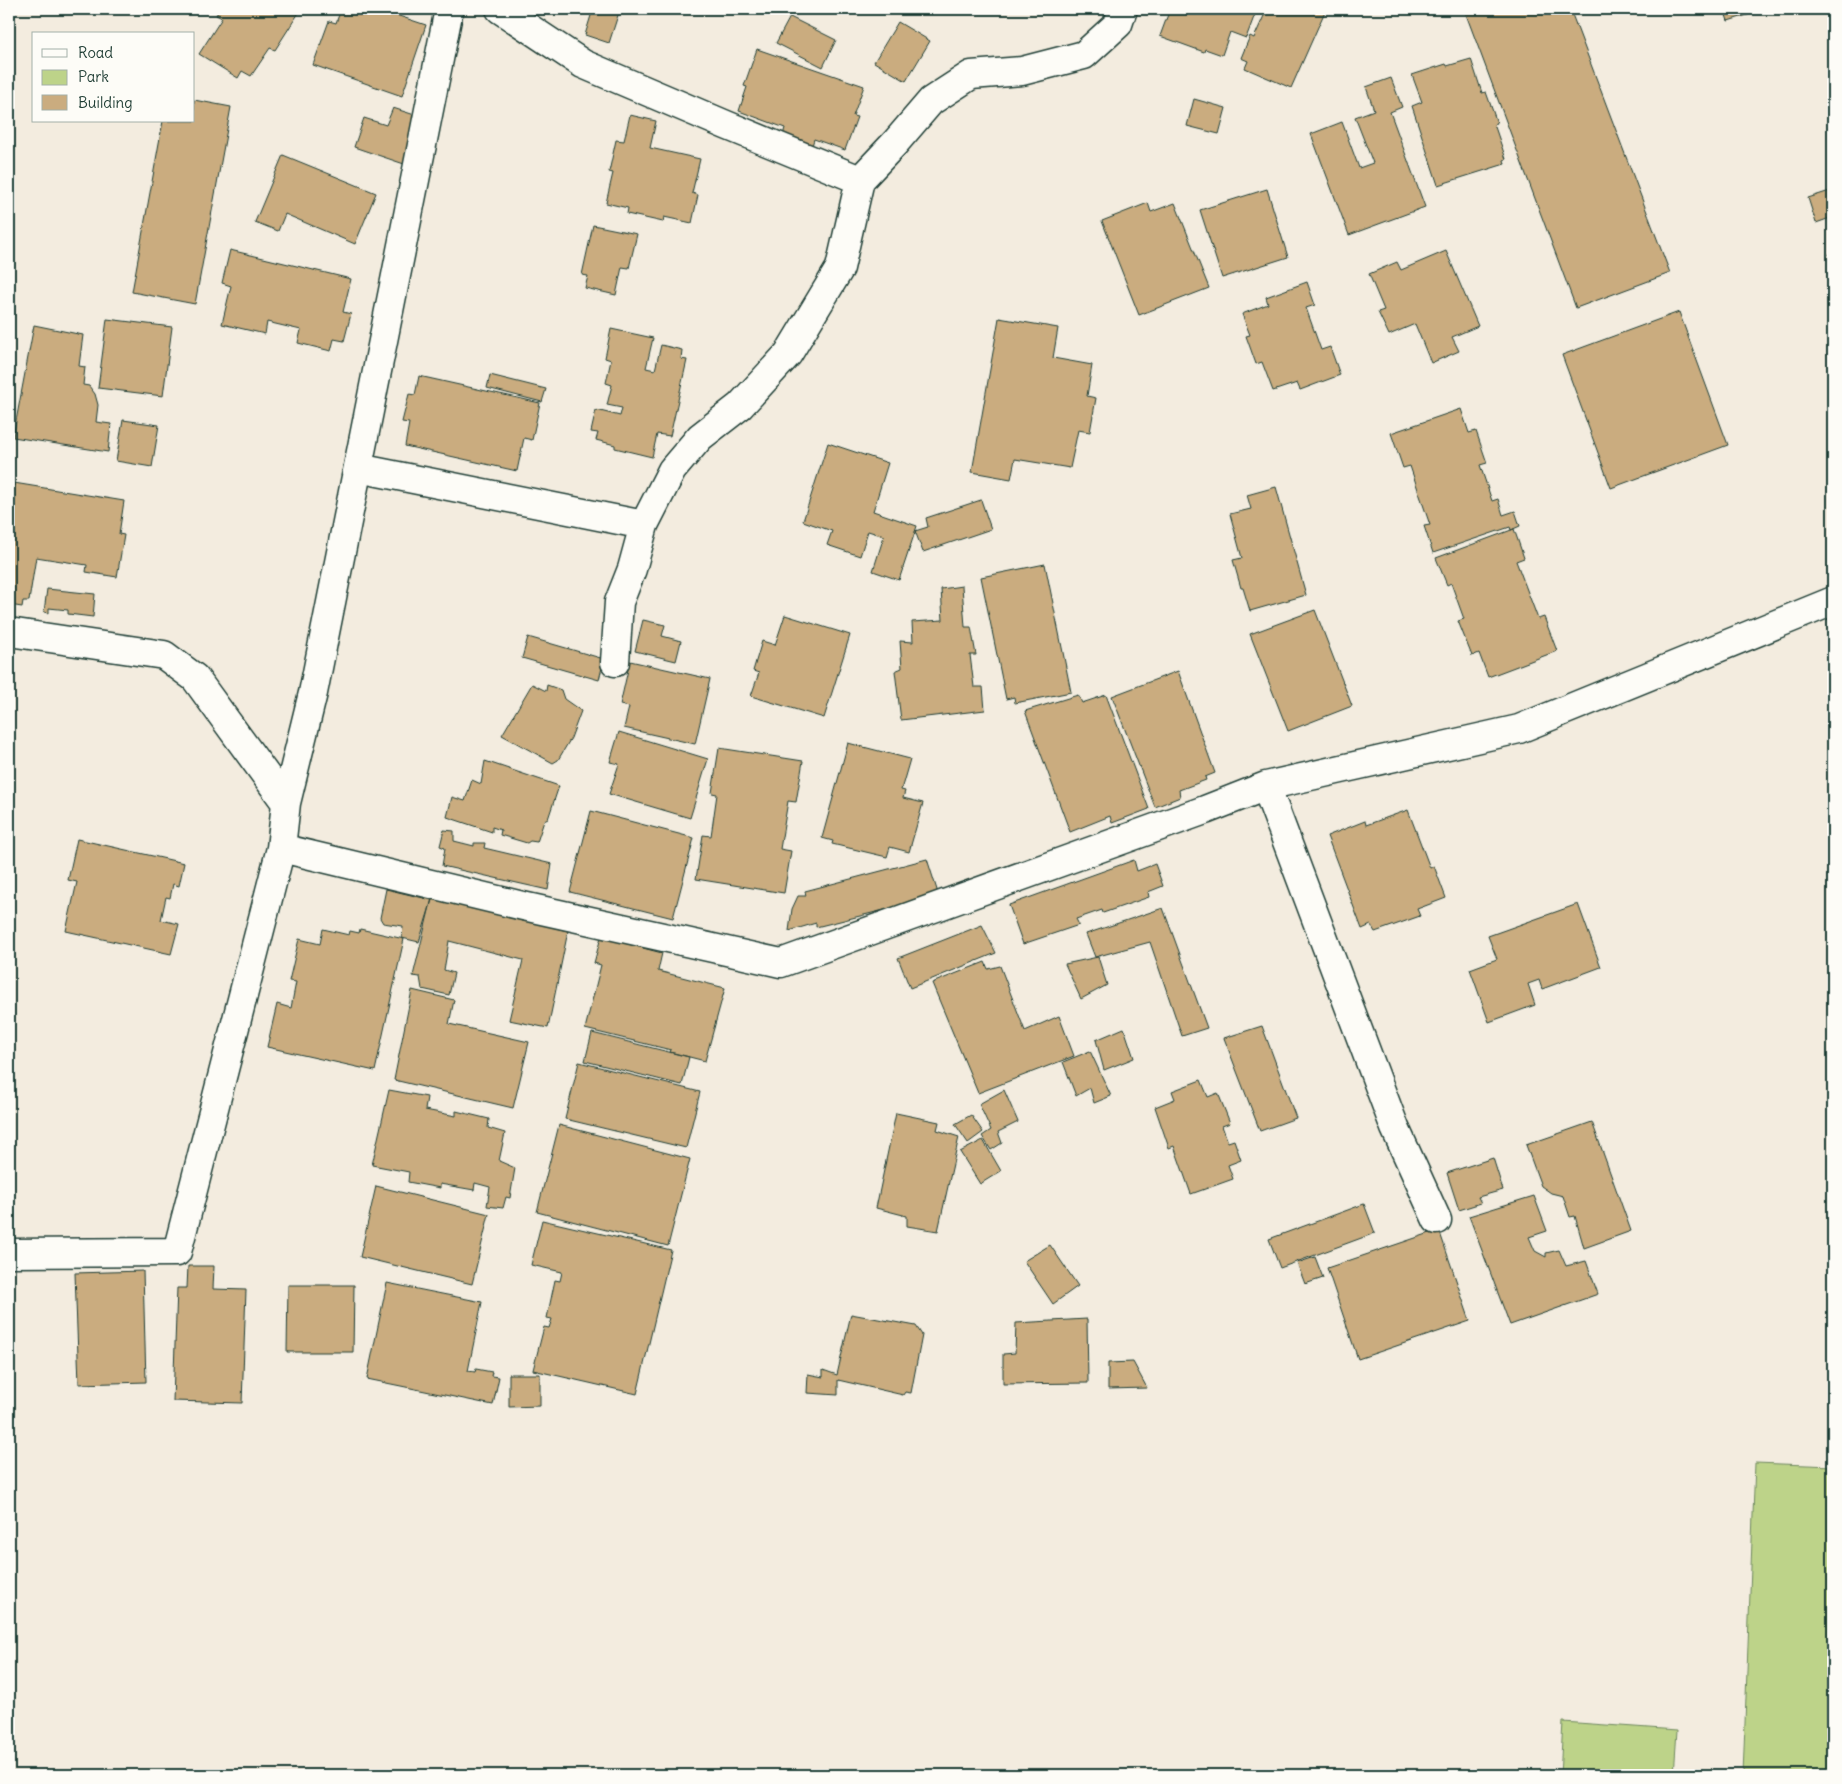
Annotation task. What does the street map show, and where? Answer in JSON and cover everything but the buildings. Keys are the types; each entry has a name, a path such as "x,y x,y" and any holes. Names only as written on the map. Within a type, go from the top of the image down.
{"street":[{"path":"9,1253 177,1252 280,848 286,803 313,693 449,9"},
{"path":"500,9 583,64 860,180"},
{"path":"615,662 619,602 632,569 644,525 672,470 700,437 740,406 788,354 806,326 840,268 860,180 931,101 971,75 1022,71 1084,55 1118,24 1123,9"},
{"path":"358,468 644,525"},
{"path":"280,848 523,906 781,963 1205,810 1266,786 1519,729 1833,601"},
{"path":"9,632 164,655 195,678 286,803"},
{"path":"1266,786 1395,1128 1437,1220"}],"green space":[{"path":"1755,1463 1833,1466 1833,1775 1743,1775"},
{"path":"1563,1722 1677,1730 1674,1775 1560,1775"}]}
